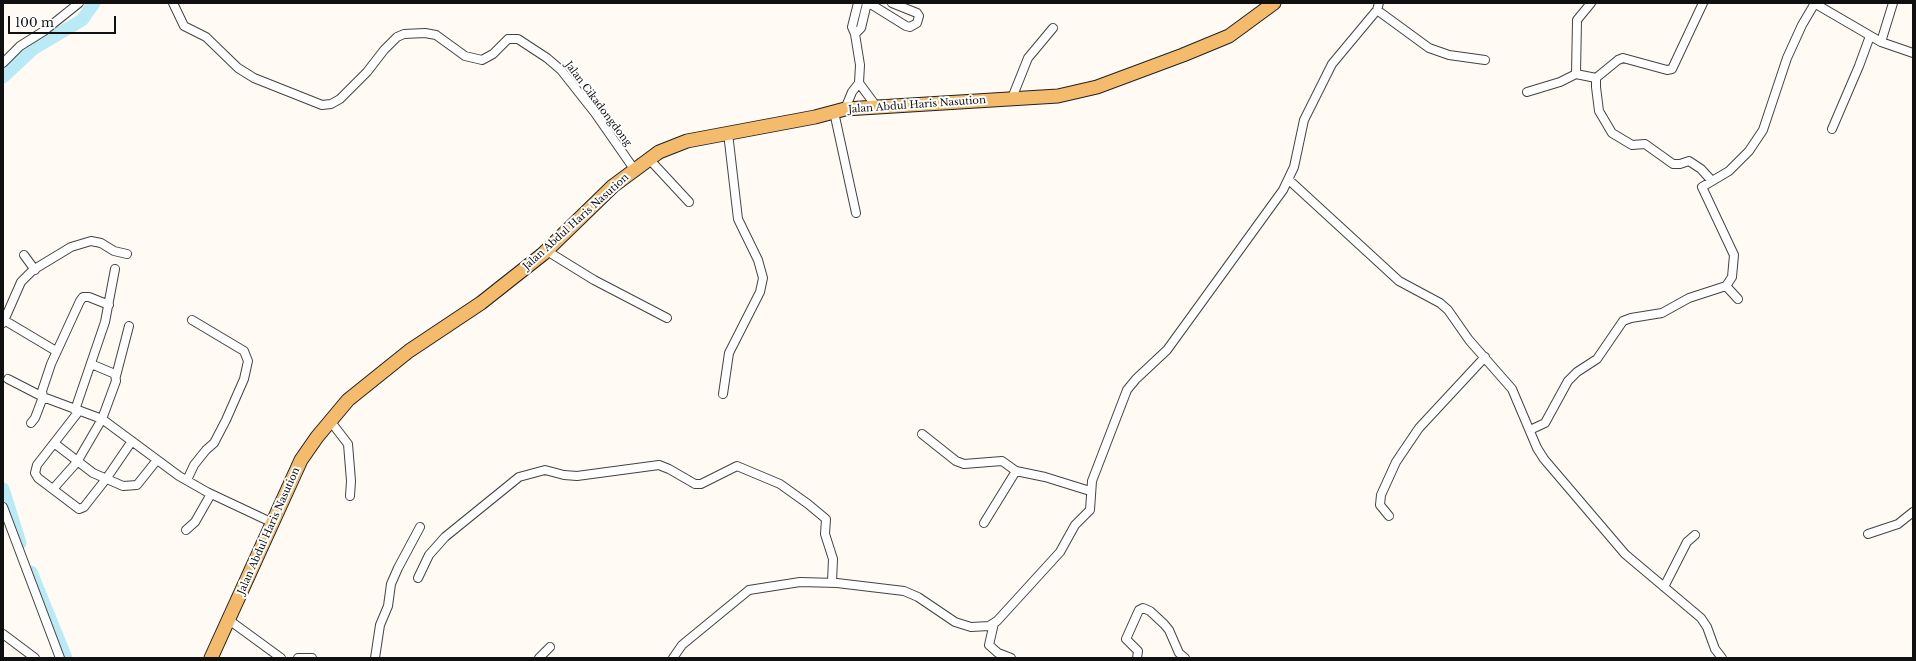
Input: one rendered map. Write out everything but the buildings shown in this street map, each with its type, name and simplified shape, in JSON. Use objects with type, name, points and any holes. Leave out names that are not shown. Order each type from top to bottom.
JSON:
[{"type":"main road","name":"Jalan Abdul Haris Nasution","points":[[211,658],[301,460],[317,437],[348,400],[409,351],[481,303],[547,251],[613,186],[659,152],[687,141],[840,110],[876,106],[1058,96],[1112,81],[1183,55],[1229,36],[1274,3]]},
{"type":"street","points":[[3,63],[20,46],[44,31],[79,3]]},
{"type":"street","name":"Jalan Cikadongdong","points":[[173,3],[184,26],[206,36],[238,68],[254,78],[322,105],[331,104],[340,99],[367,72],[384,50],[397,37],[404,34],[424,33],[436,35],[465,56],[478,60],[489,57],[508,39],[518,39],[547,58],[560,70],[594,113],[634,169]]},
{"type":"street","points":[[856,213],[840,110],[859,83],[860,65],[855,34],[852,27],[858,3]]},
{"type":"street","points":[[863,3],[868,3],[906,26],[910,27],[917,23],[919,18],[917,13],[892,3]]},
{"type":"street","points":[[855,34],[861,28],[868,3]]},
{"type":"street","points":[[1576,74],[1577,20],[1591,3]]},
{"type":"street","points":[[1596,78],[1611,63],[1623,58],[1667,70],[1672,69],[1703,3]]},
{"type":"street","points":[[1530,430],[1545,424],[1568,381],[1581,369],[1597,359],[1623,321],[1631,318],[1662,313],[1689,298],[1726,286],[1732,277],[1735,258],[1702,190],[1703,186],[1729,171],[1749,151],[1763,130],[1787,58],[1802,25],[1815,3],[1881,42],[1913,53]]},
{"type":"street","points":[[1881,42],[1893,3]]},
{"type":"street","points":[[673,658],[682,646],[749,590],[806,581],[832,582],[909,592],[955,622],[980,628],[994,623],[1060,552],[1075,525],[1090,510],[1090,491],[1092,481],[1130,386],[1167,350],[1289,180],[1298,155],[1304,120],[1332,64],[1378,6],[1429,48],[1449,56],[1485,60]]},
{"type":"street","points":[[1012,98],[1028,58],[1053,28]]},
{"type":"street","points":[[1832,129],[1870,36]]},
{"type":"street","points":[[1527,92],[1560,82],[1576,74],[1596,78]]},
{"type":"street","points":[[1596,78],[1599,111],[1612,133],[1632,145],[1645,144],[1673,164],[1680,164],[1689,161],[1701,169],[1712,181]]},
{"type":"street","points":[[859,83],[876,106]]},
{"type":"street","points":[[723,394],[729,353],[760,292],[763,278],[758,260],[740,223],[728,133]]},
{"type":"street","points":[[650,160],[689,202]]},
{"type":"street","points":[[1289,180],[1399,281],[1445,307],[1469,340],[1512,389],[1537,448],[1544,459],[1625,554],[1705,622],[1715,649],[1722,658]]},
{"type":"street","points":[[56,351],[6,323],[19,285],[34,270],[71,246],[86,241],[96,242],[110,249],[127,254]]},
{"type":"street","points":[[547,251],[607,287],[667,318]]},
{"type":"street","points":[[24,255],[34,270]]},
{"type":"street","points":[[115,269],[109,305],[77,410],[37,465],[35,473],[38,478],[81,509],[106,479],[132,441]]},
{"type":"street","points":[[1726,286],[1738,299]]},
{"type":"street","points":[[30,423],[35,418],[43,397],[42,391],[56,351],[83,297],[89,297],[109,305]]},
{"type":"street","points":[[187,480],[194,465],[206,450],[214,443],[226,420],[242,383],[248,361],[244,351],[192,320]]},
{"type":"street","points":[[53,489],[77,462],[102,419],[116,376],[129,326]]},
{"type":"street","points":[[1389,516],[1380,505],[1381,496],[1396,462],[1419,428],[1485,357]]},
{"type":"street","points":[[91,364],[116,376]]},
{"type":"street","points":[[8,379],[43,397],[102,419],[157,460],[187,480],[211,494],[272,523]]},
{"type":"street","points":[[331,422],[348,444],[352,481],[350,496]]},
{"type":"street","points":[[922,434],[956,461],[969,464],[1002,461],[1016,471],[1045,477],[1090,491]]},
{"type":"street","points":[[54,443],[77,462],[106,479],[123,486],[133,486],[137,484],[157,460]]},
{"type":"street","points":[[418,578],[429,555],[445,537],[519,477],[545,470],[564,475],[577,476],[652,465],[669,469],[695,484],[701,484],[737,466],[780,484],[826,519],[825,534],[833,559],[832,582]]},
{"type":"street","points":[[984,523],[1016,471]]},
{"type":"street","points":[[186,530],[195,522],[211,494]]},
{"type":"street","points":[[3,507],[60,658]]},
{"type":"street","points":[[1868,534],[1898,524],[1913,512]]},
{"type":"street","points":[[375,658],[380,625],[388,606],[391,584],[420,527]]},
{"type":"street","points":[[1664,587],[1687,542],[1694,535]]},
{"type":"street","points":[[1137,658],[1138,651],[1126,639],[1139,610],[1143,608],[1150,611],[1164,624],[1169,630],[1179,653],[1185,658]]},
{"type":"street","points":[[229,620],[257,639],[280,658]]},
{"type":"street","points":[[994,623],[989,645],[998,653],[1011,658]]},
{"type":"street","points":[[3,634],[35,658]]},
{"type":"street","points":[[539,658],[550,647]]},
{"type":"street","points":[[298,658],[312,658]]},
{"type":"waterway","points":[[3,77],[33,49],[82,20],[94,3]]},
{"type":"waterway","points":[[3,489],[20,543]]},
{"type":"waterway","points":[[31,572],[66,658]]}]
